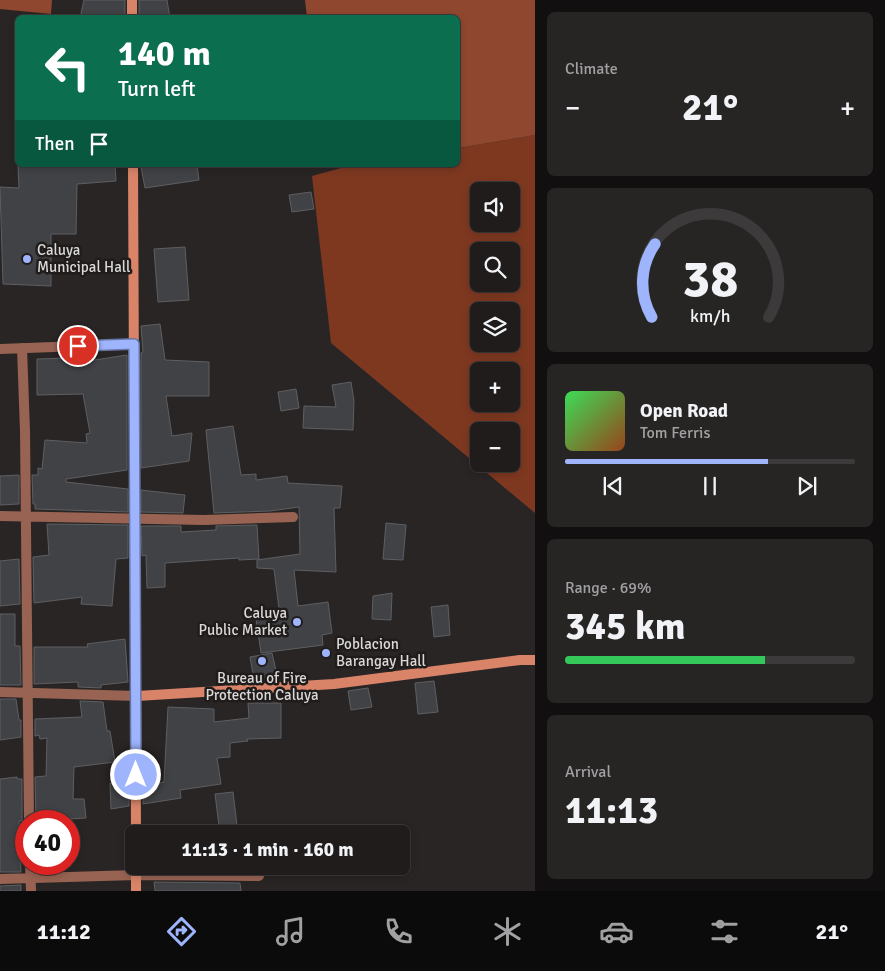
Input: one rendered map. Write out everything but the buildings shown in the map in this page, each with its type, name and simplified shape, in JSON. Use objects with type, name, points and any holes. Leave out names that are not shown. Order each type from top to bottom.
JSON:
[{"type":"street","points":[[132,0],[132,15]]},
{"type":"street","points":[[133,167],[137,696],[136,825]]},
{"type":"street","points":[[0,349],[134,344]]},
{"type":"street","points":[[22,348],[26,518],[26,692],[29,810]]},
{"type":"street","points":[[0,516],[204,520],[293,517]]},
{"type":"street","points":[[0,692],[137,696],[334,684],[520,660],[535,660]]},
{"type":"street","points":[[0,879],[31,879],[125,872]]},
{"type":"street","points":[[31,875],[31,891]]},
{"type":"street","points":[[136,875],[136,891]]},
{"type":"street","points":[[234,875],[259,876]]},
{"type":"shaded area","points":[[0,0],[52,0],[51,14],[0,9]]},
{"type":"shaded area","points":[[305,0],[535,0],[535,135],[460,148],[460,15],[307,15]]},
{"type":"shaded area","points":[[535,135],[535,513],[486,472],[520,472],[520,422],[470,422],[470,459],[331,343],[312,176],[345,167],[460,167],[460,148]]},
{"type":"place","name":"Caluya Municipal Hall","points":[[27,259]]},
{"type":"place","name":"Caluya Public Market","points":[[297,622]]},
{"type":"place","name":"Poblacion Barangay Hall","points":[[326,653]]},
{"type":"place","name":"Bureau of Fire Protection Caluya","points":[[262,661]]},
{"type":"route","points":[[78,346],[134,344],[136,775]]}]
